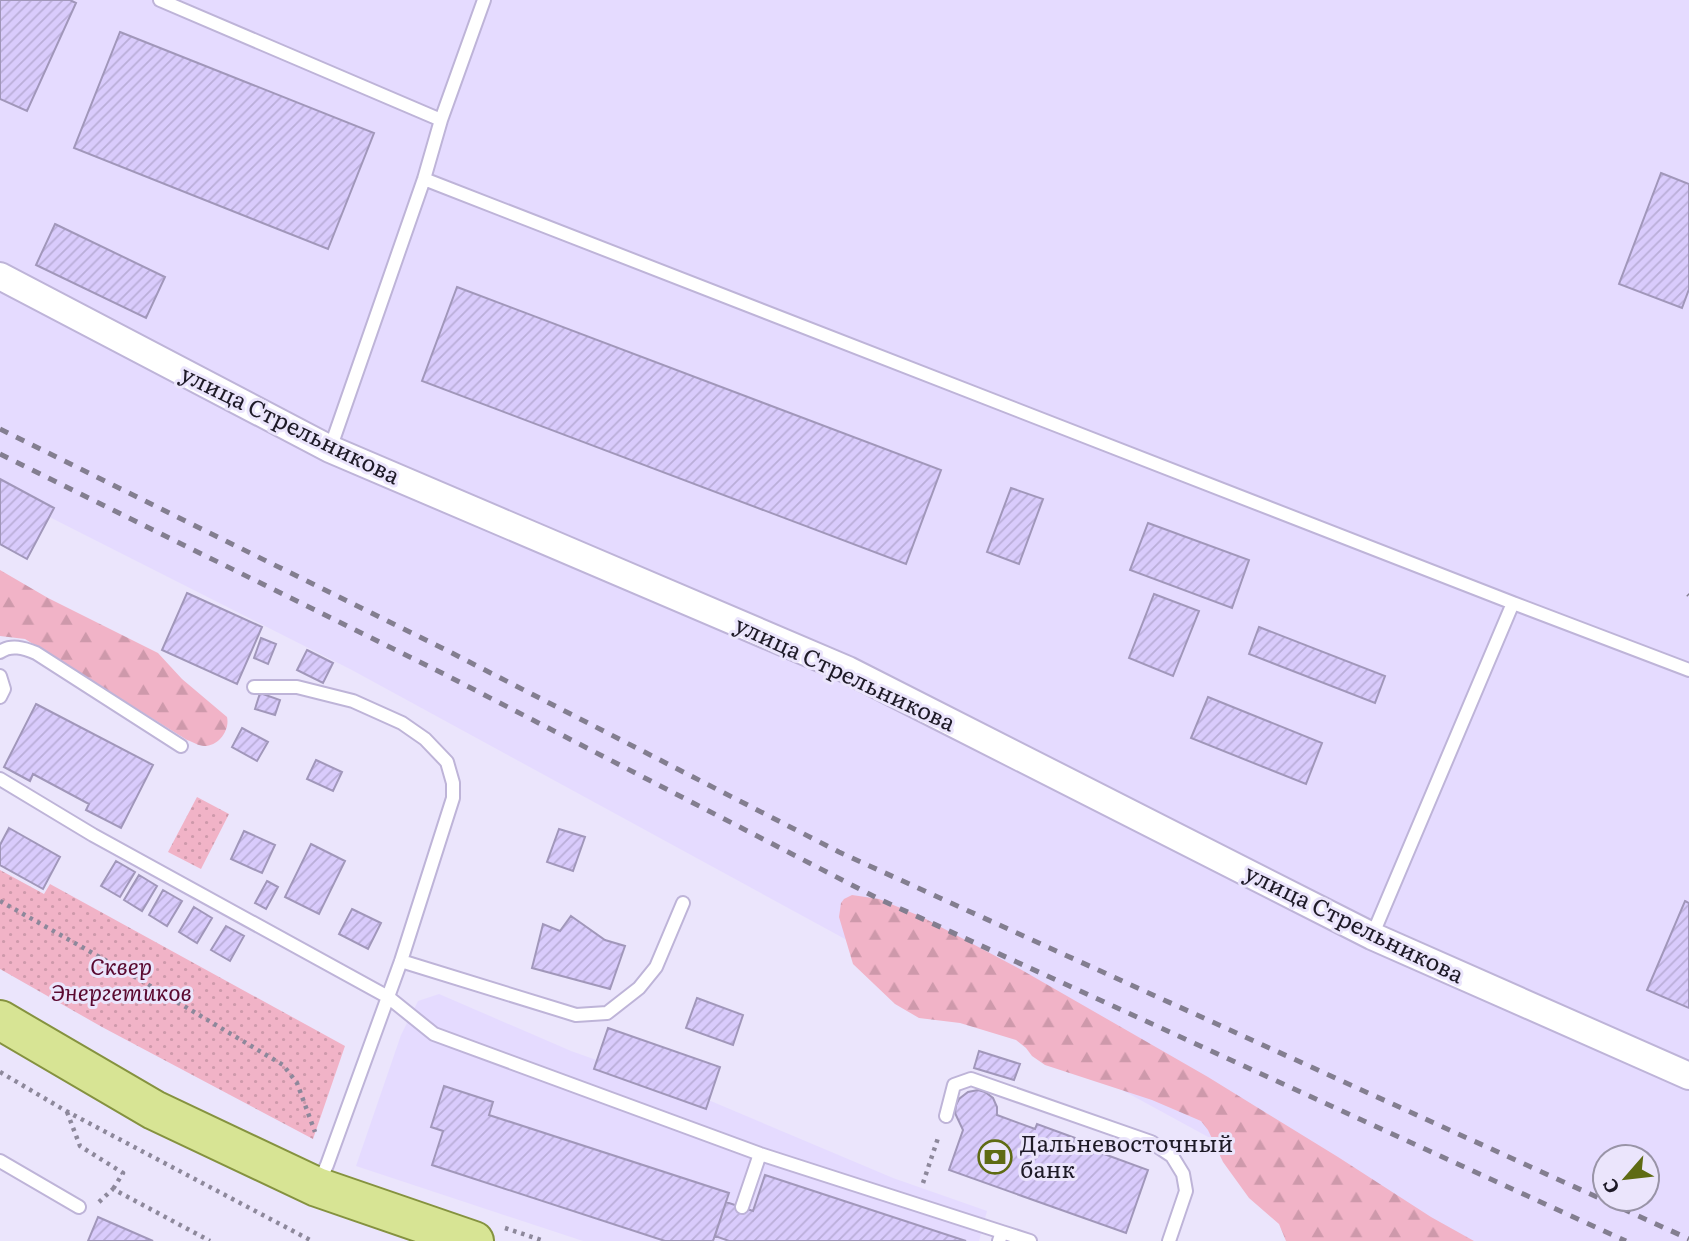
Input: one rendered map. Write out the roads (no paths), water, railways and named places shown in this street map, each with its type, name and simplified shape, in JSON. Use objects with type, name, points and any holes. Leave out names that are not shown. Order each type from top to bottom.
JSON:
[{"type":"main road","points":[[0,1020],[155,1110],[322,1176],[474,1241]]},
{"type":"street","name":"улица Стрельникова","points":[[0,276],[330,449],[848,670],[1372,936],[1689,1076]]},
{"type":"lane","points":[[160,0],[441,120]]},
{"type":"lane","points":[[330,449],[484,0]]},
{"type":"lane","points":[[424,179],[1689,670]]},
{"type":"lane","points":[[1372,936],[1513,603]]},
{"type":"lane","points":[[0,652],[12,647],[36,653],[181,746]]},
{"type":"lane","points":[[0,676],[4,689],[0,697]]},
{"type":"lane","points":[[254,687],[297,687],[353,701],[402,723],[425,739],[447,762],[453,783],[453,798],[401,961],[322,1176]]},
{"type":"lane","points":[[0,779],[93,835],[387,997],[434,1034],[760,1154],[917,1204],[1001,1236],[1030,1241]]},
{"type":"lane","points":[[401,961],[576,1016],[607,1013],[639,988],[656,967],[683,903]]},
{"type":"lane","points":[[946,1116],[954,1085],[971,1079],[1151,1143],[1172,1156],[1183,1174],[1186,1191],[1169,1241]]},
{"type":"lane","points":[[742,1207],[760,1154]]},
{"type":"lane","points":[[0,1161],[79,1207]]},
{"type":"railway","points":[[0,429],[448,651],[839,852],[1689,1239]]},
{"type":"railway","points":[[0,454],[442,673],[877,898],[1626,1241]]},
{"type":"place","name":"Дальневосточный банк","points":[[995,1157]]},
{"type":"park label","name":"Сквер Энергетиков","points":[[121,980]]}]
